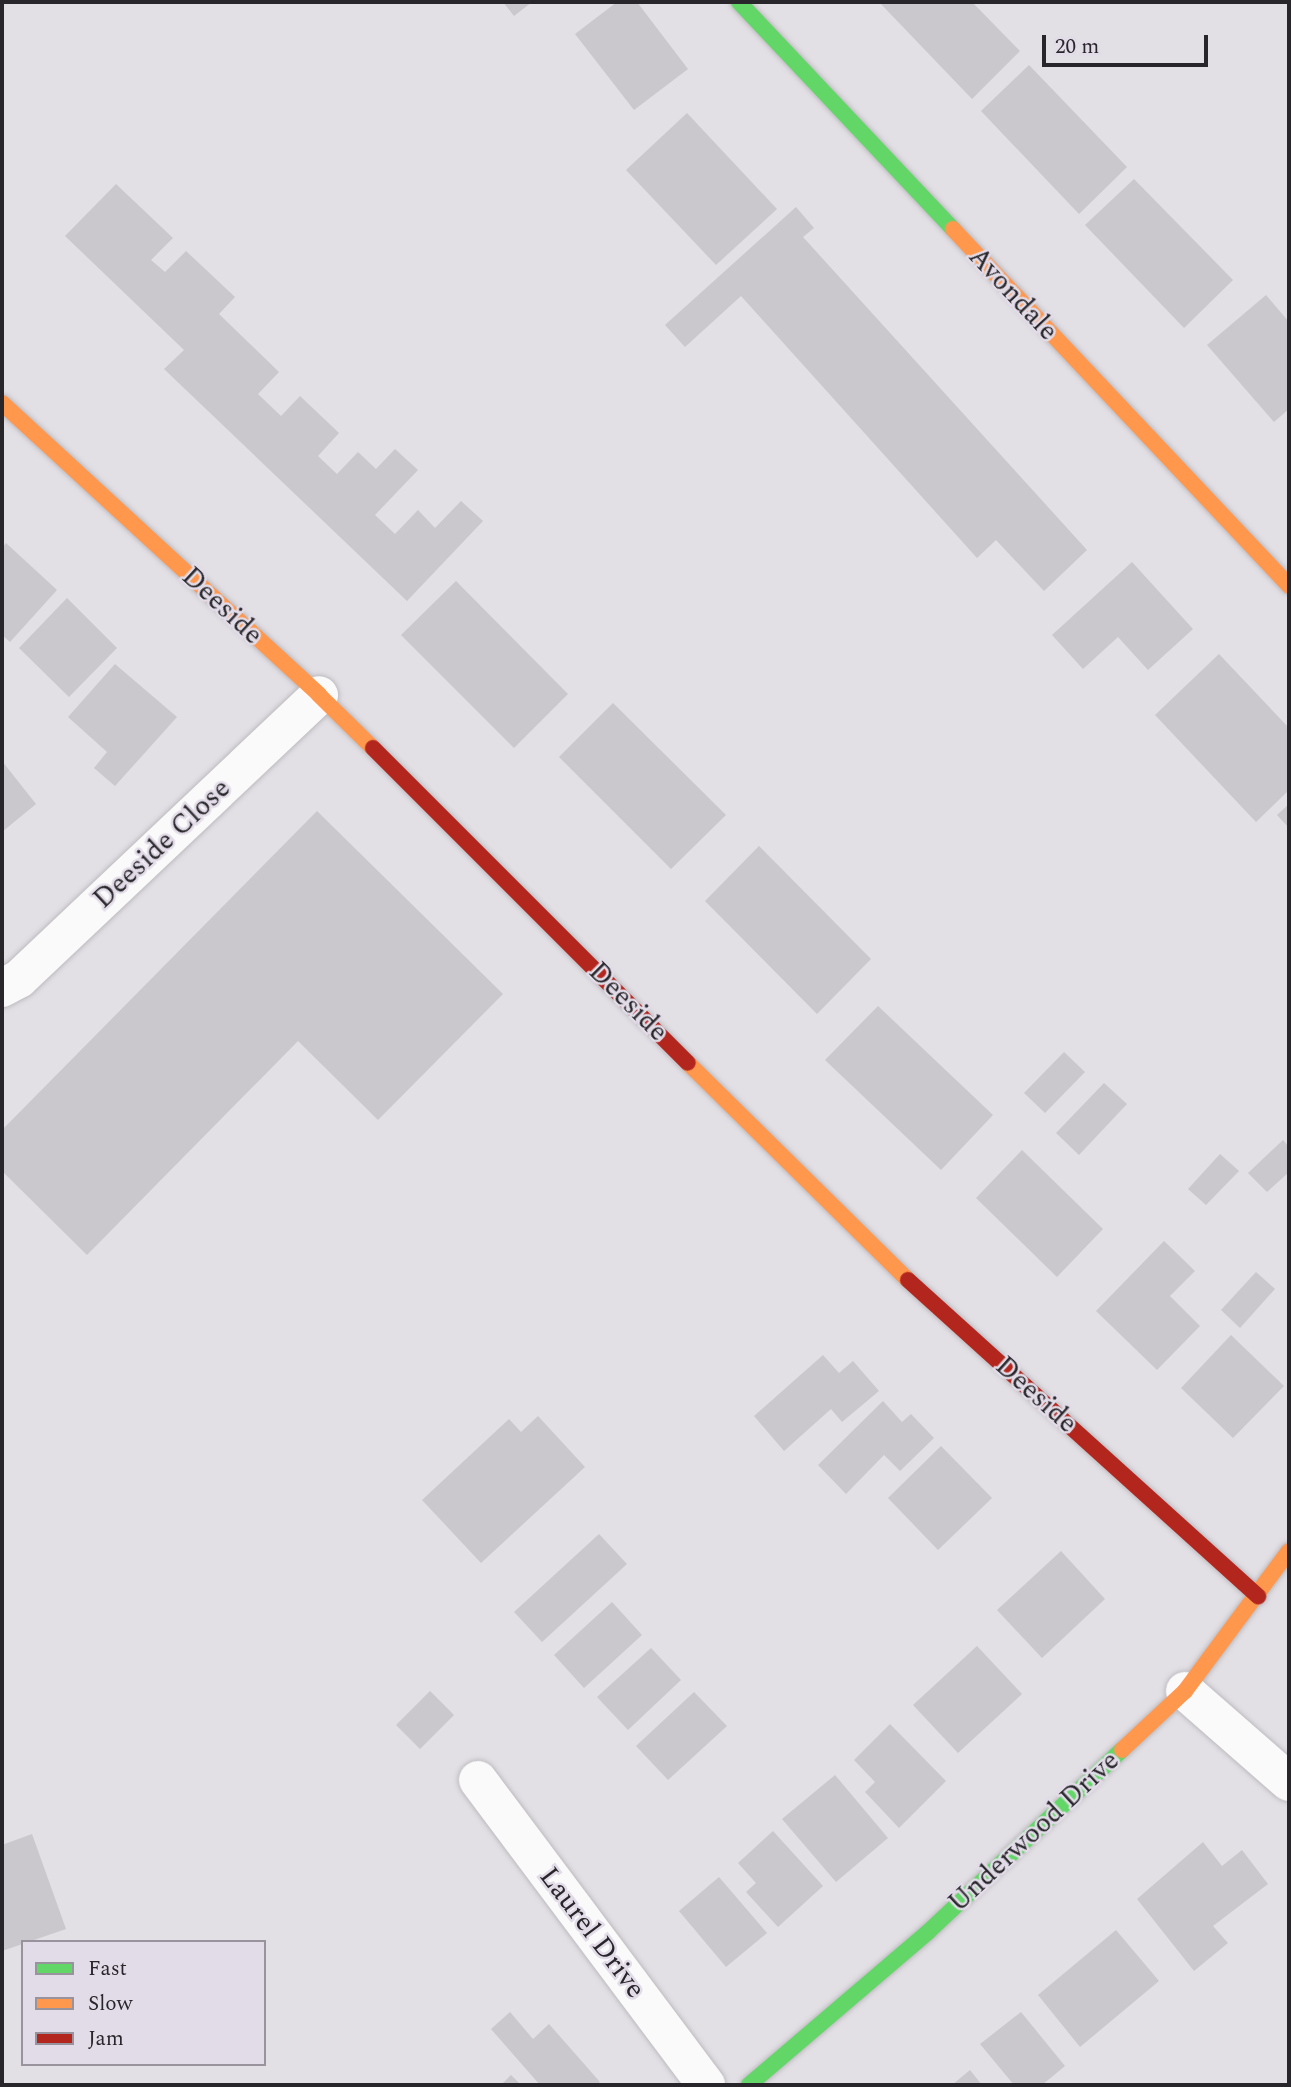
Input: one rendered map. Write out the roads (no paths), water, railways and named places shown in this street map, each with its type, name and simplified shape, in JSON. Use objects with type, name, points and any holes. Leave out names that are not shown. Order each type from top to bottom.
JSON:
[{"type":"street","name":"Avondale","points":[[738,2],[1289,586]]},
{"type":"street","name":"Deeside","points":[[2,404],[319,695],[890,1264],[1258,1596]]},
{"type":"street","name":"Deeside Close","points":[[2,989],[19,979],[319,695]]},
{"type":"street","name":"Underwood Drive","points":[[749,2085],[928,1932],[1185,1691],[1258,1596],[1289,1550]]},
{"type":"street","points":[[1185,1691],[1289,1782]]},
{"type":"street","name":"Laurel Drive","points":[[478,1780],[706,2085]]}]
